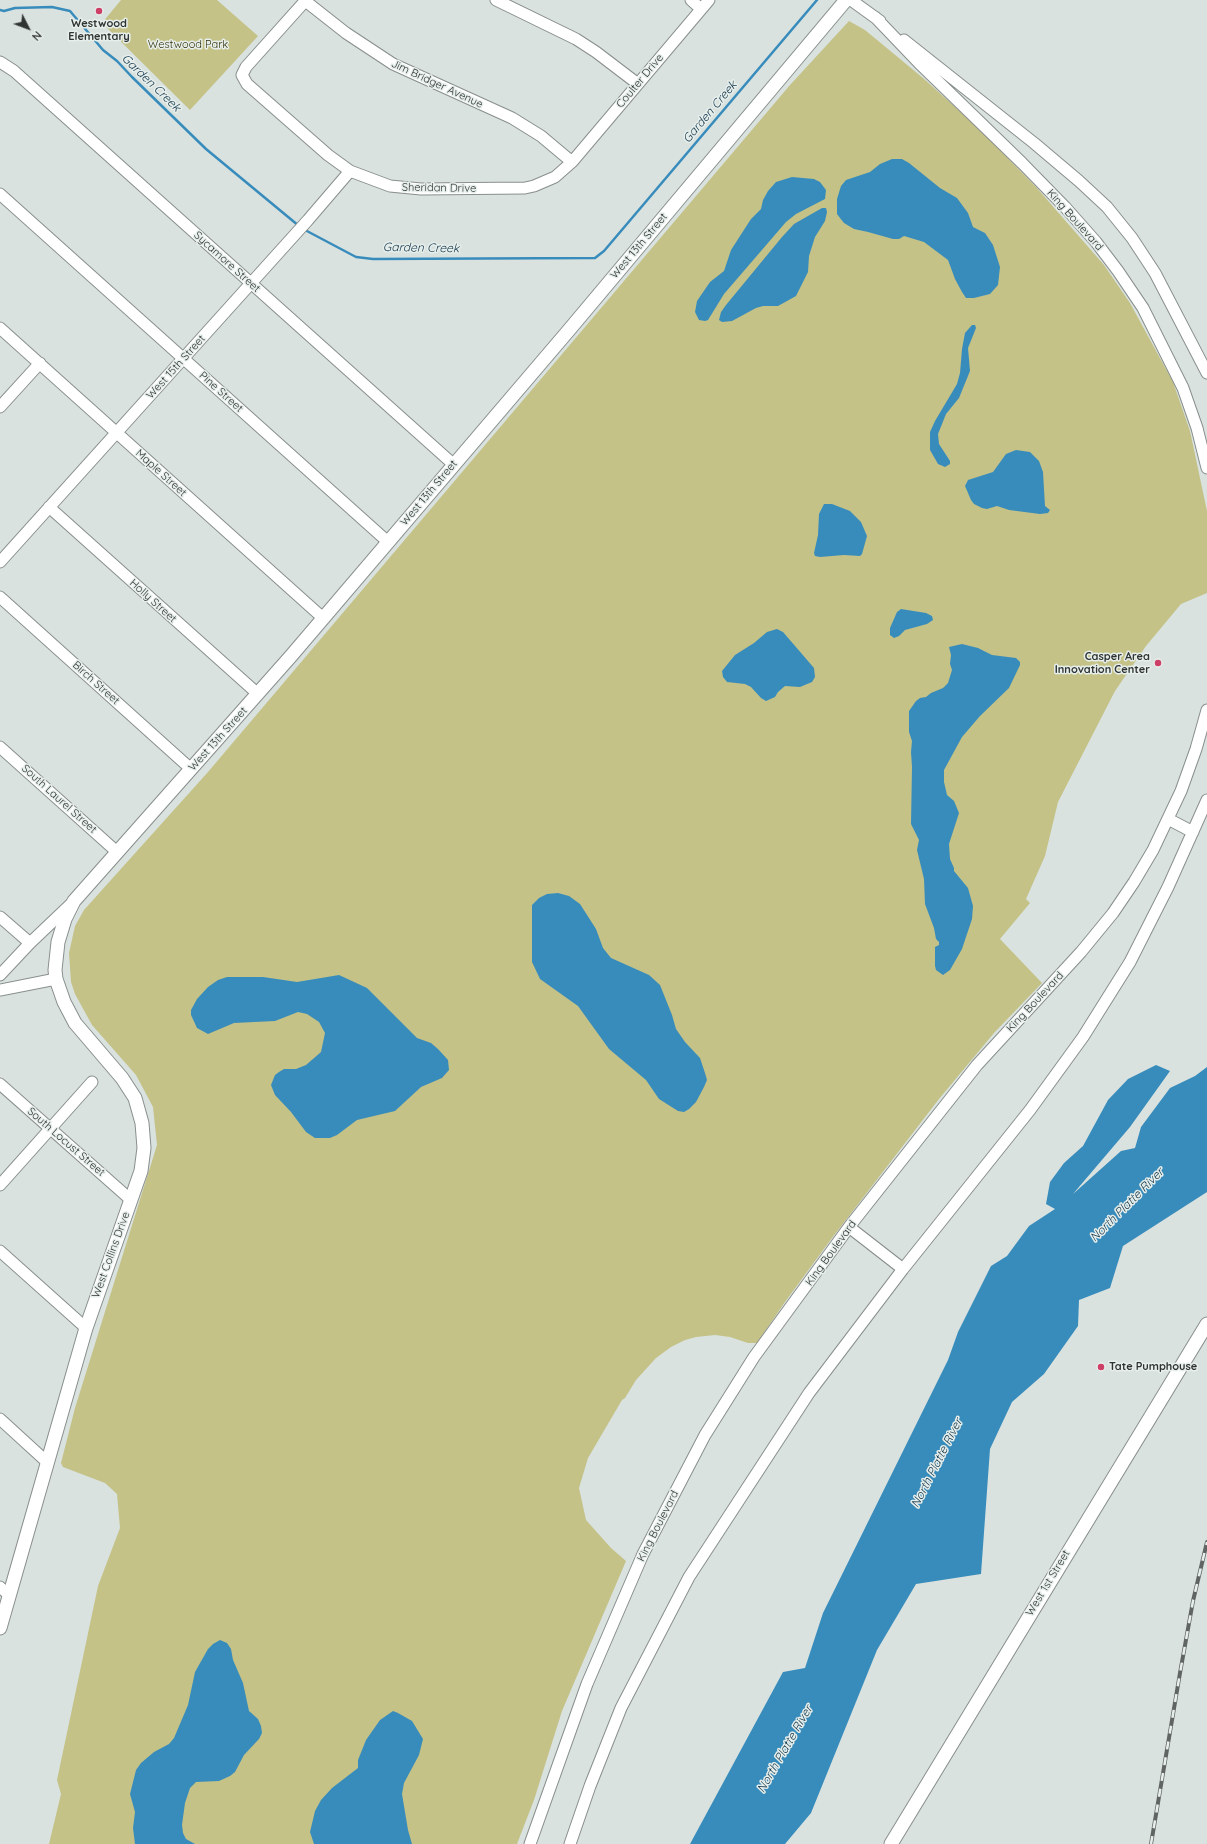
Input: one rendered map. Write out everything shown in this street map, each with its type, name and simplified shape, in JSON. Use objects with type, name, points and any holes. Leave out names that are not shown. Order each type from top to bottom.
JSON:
[{"type":"main road","name":"West 13th Street","points":[[74,901],[258,694],[569,330],[846,0]]},
{"type":"main road","name":"West Collins Drive","points":[[0,1628],[5,1591],[47,1462],[86,1328],[141,1171],[144,1148],[142,1123],[134,1098],[122,1078],[75,1023],[64,1002],[56,979],[55,970],[58,942],[65,918],[74,901]]},
{"type":"main road","name":"West 1st Street","points":[[891,1844],[1207,1324]]},
{"type":"street","name":"Sheridan Drive","points":[[305,0],[246,67],[242,75],[247,84],[316,145],[350,171],[369,179],[402,188],[525,188],[540,184],[555,177],[572,162]]},
{"type":"street","name":"Jim Bridger Avenue","points":[[305,0],[346,33],[393,64],[512,118],[541,136],[572,162]]},
{"type":"street","points":[[496,0],[576,39],[596,52],[638,84]]},
{"type":"street","points":[[691,0],[705,4]]},
{"type":"street","name":"King Boulevard","points":[[851,0],[875,17],[1034,143],[1080,181],[1107,207],[1132,238],[1156,273],[1207,373]]},
{"type":"street","name":"Coulter Drive","points":[[572,162],[705,4]]},
{"type":"street","name":"King Boulevard","points":[[875,17],[919,63],[1065,207],[1096,242],[1118,271],[1143,308],[1183,388],[1207,468]]},
{"type":"street","name":"Sycamore Street","points":[[0,62],[14,71],[454,464]]},
{"type":"street","name":"West 15th Street","points":[[0,562],[184,359],[350,171]]},
{"type":"street","name":"Pine Street","points":[[0,194],[388,542]]},
{"type":"street","name":"Maple Street","points":[[0,328],[323,618]]},
{"type":"street","points":[[0,407],[40,363]]},
{"type":"street","name":"Holly Street","points":[[49,507],[258,694]]},
{"type":"street","name":"Birch Street","points":[[0,597],[191,769]]},
{"type":"street","name":"King Boulevard","points":[[530,1844],[587,1684],[642,1554],[705,1435],[754,1357],[849,1227],[977,1065],[1081,952],[1113,913],[1153,850],[1168,819],[1184,784],[1207,710]]},
{"type":"street","name":"South Laurel Street","points":[[0,747],[117,852]]},
{"type":"street","points":[[570,1844],[590,1786],[621,1708],[689,1577],[808,1393],[903,1269],[1030,1110],[1083,1036],[1130,962],[1168,887],[1207,800]]},
{"type":"street","points":[[1168,819],[1193,832]]},
{"type":"street","name":"West 13th Street","points":[[0,975],[30,943],[74,901]]},
{"type":"street","points":[[0,917],[30,943]]},
{"type":"street","points":[[0,990],[56,979]]},
{"type":"street","points":[[0,1185],[92,1082]]},
{"type":"street","name":"South Locust Street","points":[[0,1084],[131,1200]]},
{"type":"street","points":[[849,1227],[903,1269]]},
{"type":"street","points":[[0,1251],[86,1328]]},
{"type":"street","points":[[1,1422],[47,1462]]},
{"type":"green space","name":"Westwood Park","points":[[121,0],[217,0],[258,36],[190,110],[102,23]]},
{"type":"green space","points":[[849,21],[865,30],[923,78],[975,125],[1036,187],[1104,265],[1130,303],[1173,382],[1190,431],[1207,511],[1207,593],[1181,604],[1146,646],[1115,691],[1058,802],[1045,856],[1026,899],[1030,903],[1000,939],[1042,983],[994,1033],[939,1099],[832,1238],[757,1343],[748,1343],[730,1337],[715,1335],[685,1340],[671,1347],[656,1358],[636,1380],[625,1398],[622,1400],[588,1458],[579,1488],[586,1520],[611,1548],[626,1561],[562,1711],[534,1800],[517,1844],[49,1844],[61,1794],[57,1780],[98,1586],[120,1528],[117,1494],[105,1483],[63,1467],[61,1463],[75,1408],[157,1145],[153,1107],[136,1075],[92,1025],[75,994],[71,982],[69,953],[75,926],[84,910],[208,772],[790,85]]},
{"type":"water","points":[[892,159],[902,159],[909,163],[940,188],[957,198],[968,213],[973,227],[985,233],[993,245],[1000,267],[998,285],[990,294],[974,298],[966,298],[955,279],[948,260],[924,242],[904,236],[899,239],[893,239],[854,229],[844,223],[837,214],[837,199],[841,186],[846,180],[870,172],[880,164]]},
{"type":"water","points":[[792,177],[814,179],[820,182],[826,190],[825,199],[796,214],[786,222],[724,294],[708,320],[699,320],[695,312],[697,301],[710,282],[724,271],[731,250],[751,219],[761,209],[763,200],[768,191],[776,182]]},
{"type":"water","points":[[822,208],[826,208],[827,212],[825,221],[815,237],[809,256],[808,272],[796,296],[778,306],[763,306],[756,308],[732,321],[722,322],[719,320],[721,312],[726,305],[782,237],[794,224]]},
{"type":"water","points":[[972,325],[975,325],[976,328],[968,348],[970,371],[959,398],[946,414],[938,434],[939,444],[950,461],[950,464],[945,467],[938,464],[930,450],[930,432],[957,384],[960,373],[965,333]]},
{"type":"water","points":[[1016,450],[1030,452],[1039,461],[1043,472],[1045,506],[1050,510],[1048,513],[1040,514],[1009,510],[997,506],[987,509],[974,504],[971,500],[965,486],[968,480],[993,472],[1006,454]]},
{"type":"water","points":[[824,504],[832,504],[850,511],[861,522],[867,536],[862,554],[860,556],[815,556],[814,553],[818,535],[819,514]]},
{"type":"water","points":[[901,609],[926,613],[932,616],[933,620],[927,624],[905,630],[899,636],[894,638],[890,635],[890,628],[897,612]]},
{"type":"water","points":[[777,629],[783,632],[814,668],[815,677],[812,682],[800,687],[785,686],[775,697],[766,701],[761,698],[751,687],[745,684],[727,682],[723,677],[722,671],[735,655],[754,643],[767,632]]},
{"type":"water","points":[[962,644],[978,648],[992,655],[1016,658],[1020,662],[1020,665],[1009,688],[980,716],[962,737],[944,770],[944,782],[947,795],[954,801],[959,813],[949,844],[950,859],[954,871],[968,888],[973,906],[972,919],[962,949],[950,970],[943,975],[936,970],[935,966],[935,947],[939,945],[939,942],[936,939],[934,928],[925,904],[924,879],[917,850],[919,840],[911,824],[912,741],[909,732],[909,711],[920,698],[926,697],[943,688],[948,683],[952,670],[950,664],[951,655],[949,647]]},
{"type":"water","points":[[558,893],[569,896],[580,904],[596,929],[603,948],[611,958],[649,975],[660,985],[676,1029],[685,1042],[700,1058],[707,1080],[696,1102],[684,1112],[678,1111],[659,1099],[646,1080],[609,1049],[578,1006],[540,979],[532,962],[532,905],[539,898],[547,894]]},
{"type":"water","points":[[339,975],[367,988],[417,1038],[431,1043],[438,1049],[448,1060],[449,1070],[442,1078],[421,1087],[395,1111],[357,1120],[337,1135],[330,1138],[315,1138],[306,1132],[291,1112],[275,1095],[271,1085],[275,1075],[279,1072],[284,1069],[296,1069],[306,1065],[321,1052],[325,1033],[319,1022],[307,1014],[298,1012],[275,1021],[234,1023],[208,1034],[197,1028],[191,1015],[191,1010],[197,999],[208,987],[218,980],[227,977],[263,977],[297,982]]},
{"type":"water","name":"North Platte River","points":[[1156,1065],[1170,1071],[1130,1127],[1073,1194],[1121,1151],[1135,1148],[1141,1127],[1170,1088],[1195,1076],[1207,1067],[1207,1192],[1123,1246],[1110,1288],[1079,1300],[1078,1326],[1044,1374],[1012,1402],[990,1449],[981,1574],[916,1584],[877,1650],[811,1813],[785,1844],[690,1844],[783,1672],[805,1668],[823,1613],[948,1360],[958,1332],[991,1266],[1007,1256],[1029,1226],[1055,1209],[1046,1204],[1050,1182],[1064,1163],[1083,1146],[1108,1100],[1128,1079]]},
{"type":"water","points":[[220,1640],[227,1643],[231,1649],[233,1660],[243,1683],[249,1711],[258,1719],[262,1733],[259,1739],[244,1755],[235,1772],[230,1776],[219,1781],[196,1782],[190,1788],[185,1803],[182,1825],[183,1833],[186,1839],[195,1844],[135,1844],[133,1828],[135,1812],[130,1794],[136,1770],[141,1763],[154,1752],[169,1744],[174,1738],[188,1705],[195,1672],[208,1649]]},
{"type":"water","points":[[393,1711],[412,1721],[423,1739],[419,1755],[404,1783],[402,1794],[412,1844],[314,1844],[310,1832],[315,1811],[321,1800],[332,1788],[358,1768],[358,1760],[366,1740],[380,1720]]},
{"type":"waterway","name":"Garden Creek","points":[[305,230],[356,257],[373,259],[595,258],[604,251],[817,0]]},
{"type":"waterway","name":"Garden Creek","points":[[0,10],[4,11],[15,8],[52,7],[70,11],[103,50],[117,61],[206,149],[299,226]]},
{"type":"railway","points":[[1151,1844],[1193,1601],[1207,1542]]},
{"type":"place","name":"Westwood Elementary","points":[[99,11]]},
{"type":"place","name":"Casper Area Innovation Center","points":[[1158,663]]},
{"type":"place","name":"Tate Pumphouse","points":[[1101,1367]]}]
